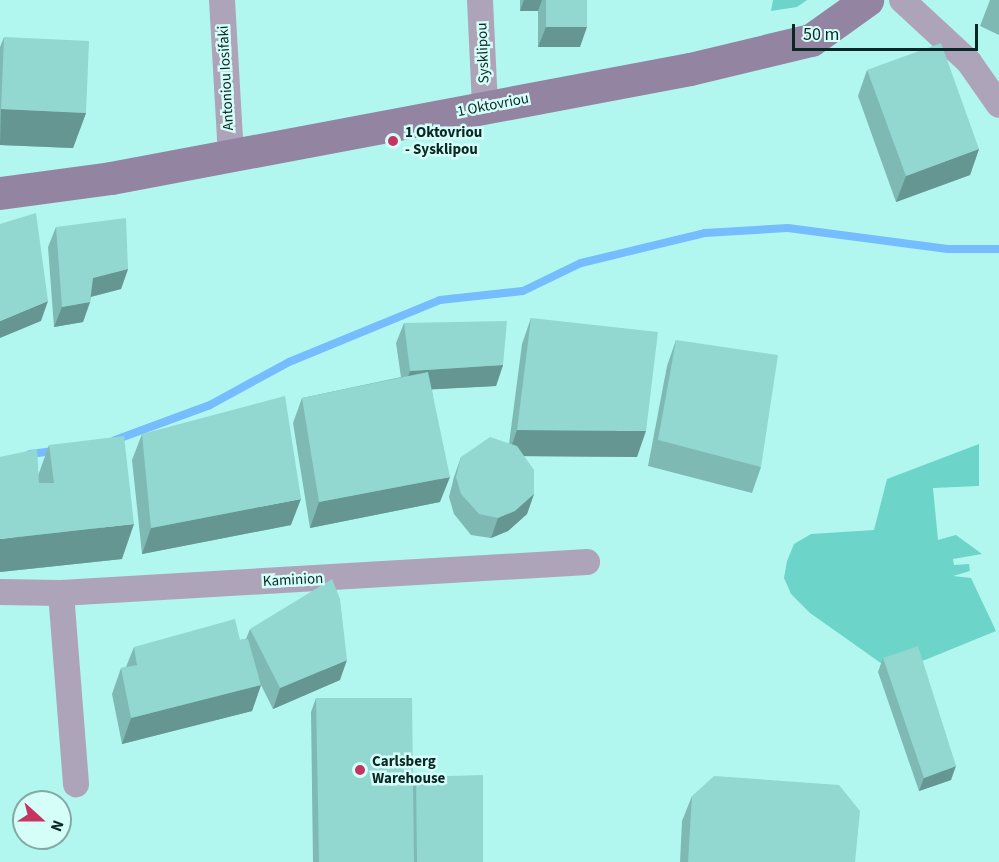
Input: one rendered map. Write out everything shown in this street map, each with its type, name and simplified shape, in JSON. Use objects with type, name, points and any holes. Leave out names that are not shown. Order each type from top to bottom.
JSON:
[{"type":"street","name":"Antoniou Iosifaki","points":[[222,0],[231,155]]},
{"type":"street","name":"Sysklipou","points":[[480,0],[485,106]]},
{"type":"street","name":"1 Oktovriou","points":[[0,193],[111,178],[690,69],[811,40],[867,0]]},
{"type":"street","points":[[902,0],[969,62],[999,105]]},
{"type":"street","name":"Kaminion","points":[[0,592],[61,593],[587,562]]},
{"type":"street","points":[[61,593],[76,784]]},
{"type":"shaded area","points":[[773,0],[807,0],[797,7],[771,11]]},
{"type":"shaded area","points":[[979,444],[979,486],[933,488],[938,540],[956,535],[982,554],[953,559],[954,565],[969,564],[970,571],[953,576],[971,578],[996,631],[920,662],[885,666],[810,613],[791,594],[784,578],[787,561],[794,544],[811,534],[874,530],[887,479]]},
{"type":"building","points":[[546,0],[587,0],[587,27],[546,27]]},
{"type":"building","points":[[4,37],[89,41],[86,113],[1,109]]},
{"type":"building","points":[[941,43],[979,149],[906,176],[867,70]]},
{"type":"building","points":[[36,213],[48,301],[0,321],[0,224]]},
{"type":"building","points":[[126,218],[128,269],[93,278],[90,302],[62,307],[56,227]]},
{"type":"building","points":[[531,318],[658,332],[646,431],[517,430]]},
{"type":"building","points":[[507,321],[503,365],[410,371],[404,323]]},
{"type":"building","points":[[676,340],[778,355],[761,467],[658,440]]},
{"type":"building","points":[[428,372],[450,477],[319,502],[302,398]]},
{"type":"building","points":[[285,396],[301,499],[151,528],[142,434]]},
{"type":"building","points":[[124,436],[134,524],[0,539],[0,457],[37,449],[39,483],[54,483],[49,445]]},
{"type":"building","points":[[490,437],[517,446],[534,470],[534,494],[515,511],[498,518],[479,514],[461,494],[456,477],[461,457]]},
{"type":"building","points":[[332,579],[340,599],[347,660],[280,688],[250,629]]},
{"type":"building","points":[[235,619],[240,640],[248,639],[261,685],[131,718],[121,668],[137,665],[134,647]]},
{"type":"building","points":[[918,646],[956,766],[924,778],[883,658]]},
{"type":"building","name":"Carlsberg Warehouse","points":[[316,698],[412,698],[414,862],[319,862]]},
{"type":"building","points":[[483,775],[483,862],[417,862],[416,777]]},
{"type":"building","points":[[714,776],[839,785],[860,811],[855,862],[688,862],[692,796]]},
{"type":"waterway","points":[[115,440],[210,405],[289,362],[440,300],[523,291],[581,263],[705,233],[788,228],[948,249],[999,249]]},
{"type":"waterway","points":[[30,454],[56,451]]},
{"type":"place","name":"1 Oktovriou - Sysklipou","points":[[393,141]]},
{"type":"place","name":"Carlsberg Warehouse","points":[[360,770]]}]
